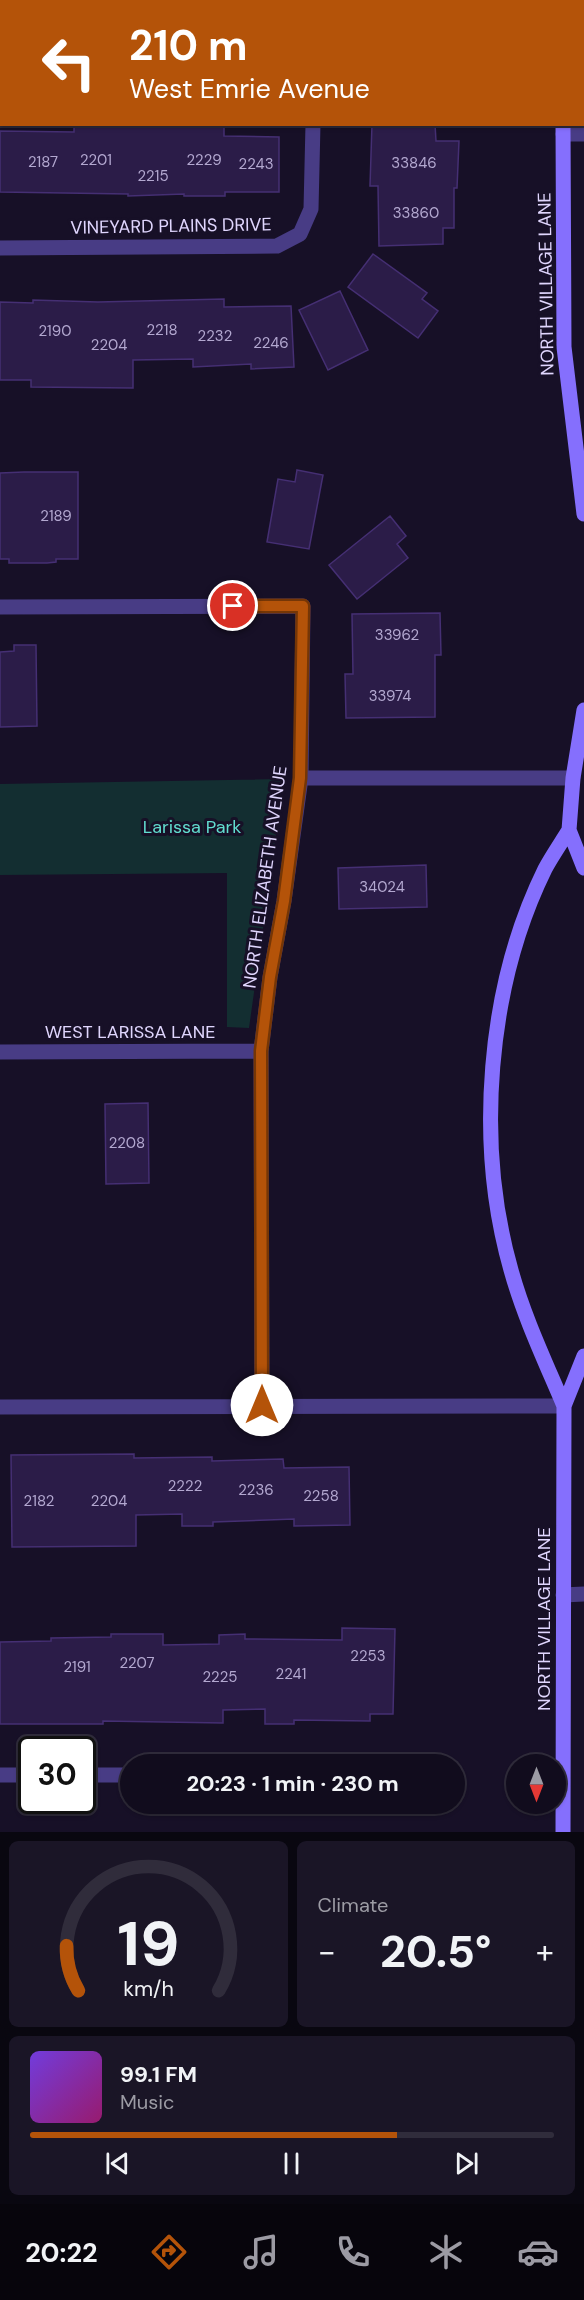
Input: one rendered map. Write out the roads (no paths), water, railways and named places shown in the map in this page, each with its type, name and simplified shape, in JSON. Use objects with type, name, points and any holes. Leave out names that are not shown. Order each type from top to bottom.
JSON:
[{"type":"street","name":"VINEYARD PLAINS DRIVE","points":[[0,248],[276,246],[300,234],[311,209],[313,126]]},
{"type":"street","points":[[563,129],[584,134]]},
{"type":"street","name":"NORTH VILLAGE LANE","points":[[563,129],[564,347],[584,514]]},
{"type":"street","name":"NORTH ELIZABETH AVENUE","points":[[0,607],[303,606],[300,778],[261,1051],[262,1405]]},
{"type":"street","name":"NORTH VILLAGE LANE","points":[[584,710],[573,778],[569,830],[584,868]]},
{"type":"street","points":[[300,778],[573,778]]},
{"type":"street","name":"NORTH VILLAGE LANE","points":[[564,1406],[534,1336],[511,1271],[498,1206],[491,1121],[493,1068],[498,1026],[514,951],[546,868],[569,830]]},
{"type":"street","name":"WEST LARISSA LANE","points":[[0,1052],[261,1051]]},
{"type":"street","name":"NORTH VILLAGE LANE","points":[[563,1832],[564,1406],[584,1356]]},
{"type":"street","points":[[0,1407],[564,1406]]},
{"type":"street","points":[[563,1595],[584,1594]]},
{"type":"street","points":[[0,1775],[18,1775]]},
{"type":"street","points":[[96,1775],[120,1775]]},
{"type":"park label","name":"Larissa Park","points":[[192,827]]}]
